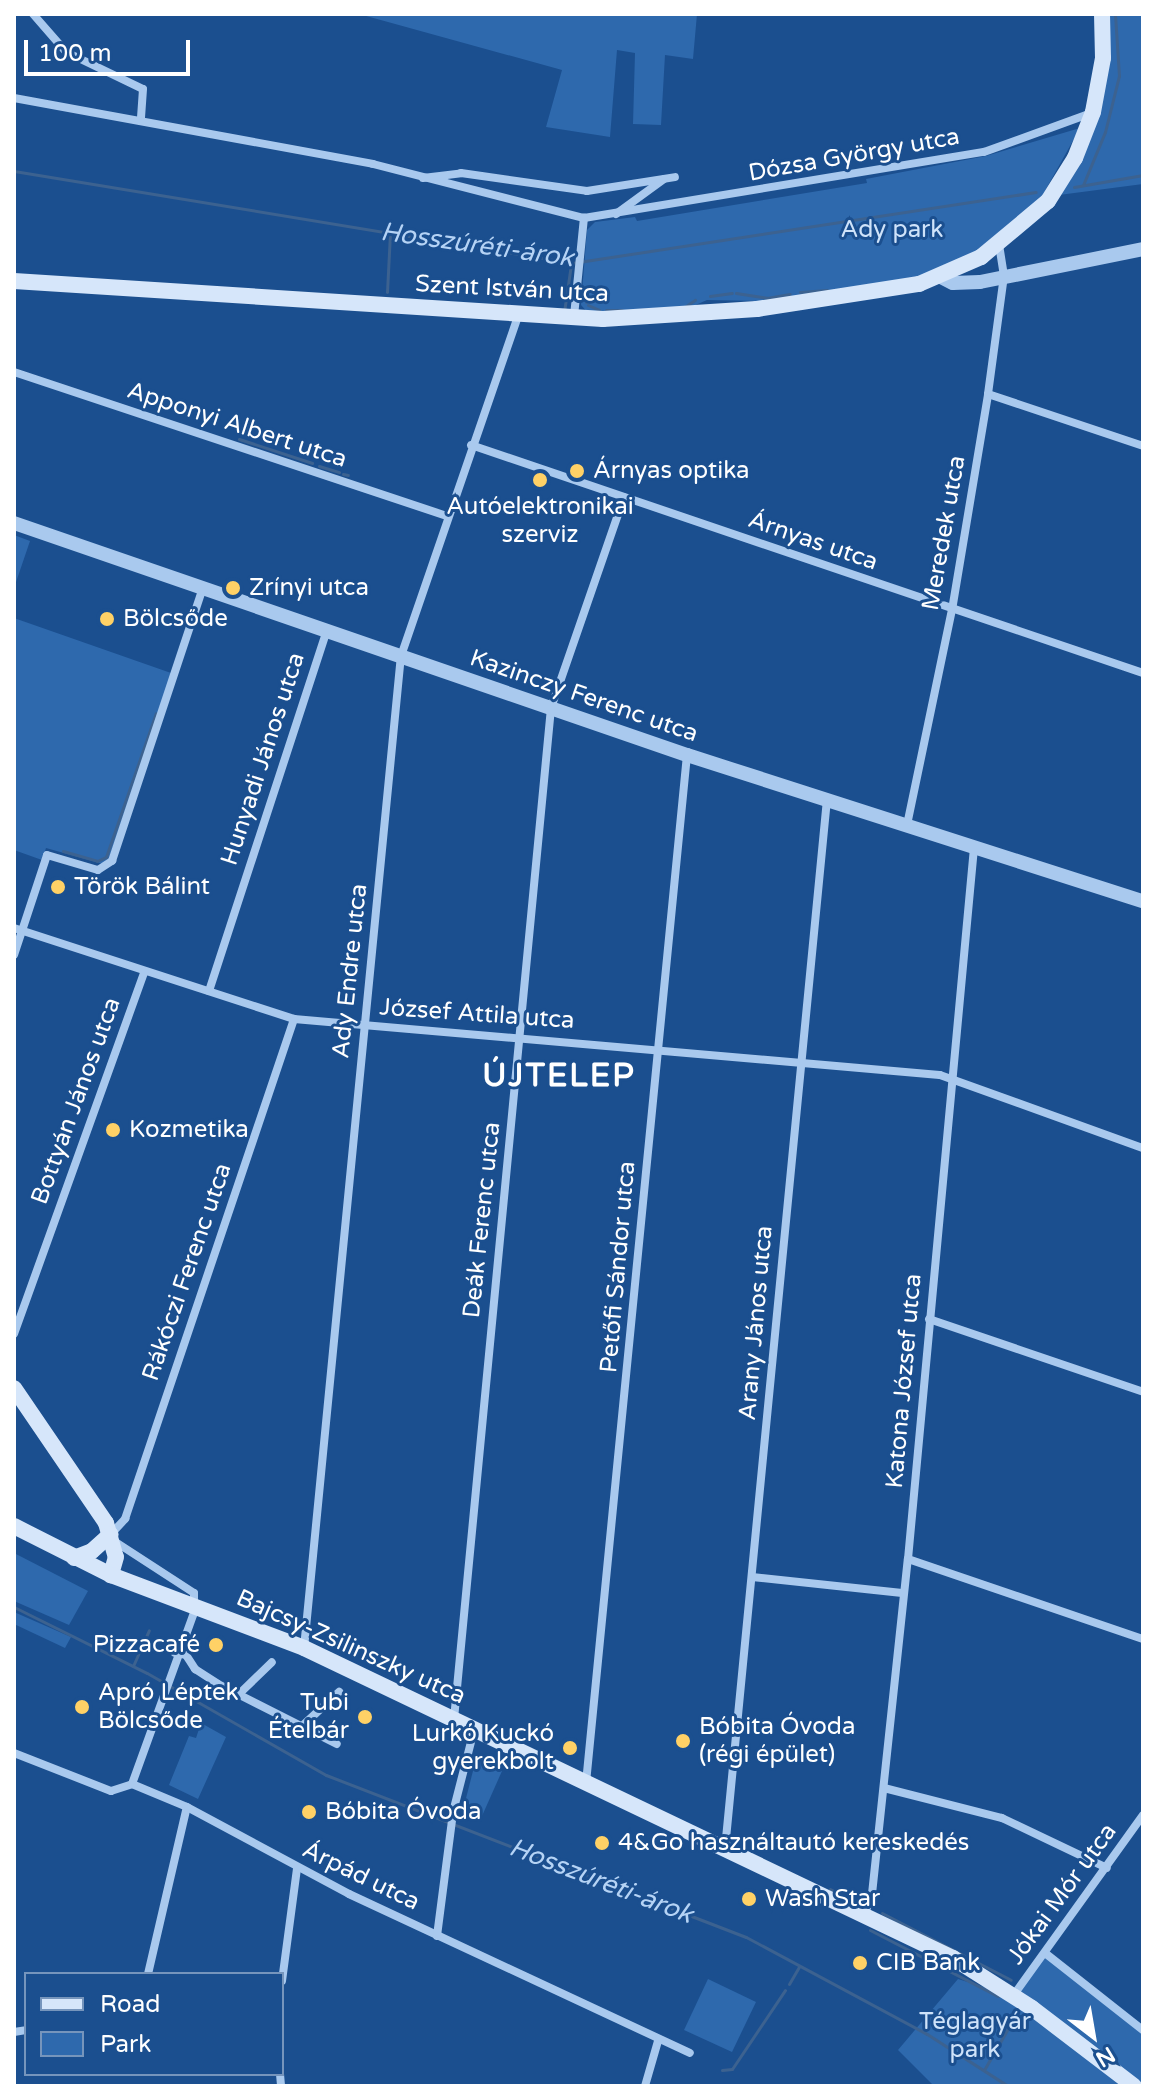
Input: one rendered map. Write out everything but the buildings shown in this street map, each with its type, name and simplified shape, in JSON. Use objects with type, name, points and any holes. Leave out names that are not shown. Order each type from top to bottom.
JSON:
[{"type":"main road","points":[[941,277],[999,245],[1048,201],[1075,158],[1093,112],[1103,58],[1102,14]]},
{"type":"main road","name":"Szent István utca","points":[[14,281],[573,319],[671,317],[772,307],[876,293],[941,277]]},
{"type":"main road","points":[[14,1388],[113,1537],[111,1575]]},
{"type":"main road","name":"Bajcsy-Zsilinszky utca","points":[[14,1526],[111,1575],[304,1648],[953,1958],[1013,1996],[1134,2086]]},
{"type":"main road","points":[[74,1558],[113,1537]]},
{"type":"street","points":[[33,14],[66,52],[143,89],[141,121]]},
{"type":"street","name":"Dózsa György utca","points":[[14,98],[373,164],[584,218],[984,152],[1093,112]]},
{"type":"street","name":"Dózsa György utca","points":[[423,178],[461,173],[587,191],[675,177]]},
{"type":"street","name":"Dózsa György utca","points":[[616,215],[664,179]]},
{"type":"street","points":[[573,319],[584,218]]},
{"type":"street","name":"Meredek utca","points":[[907,825],[952,610],[988,394],[1004,276],[999,245]]},
{"type":"street","name":"Szent István utca","points":[[941,277],[953,283],[1004,276],[1143,249]]},
{"type":"street","name":"Ady Endre utca","points":[[304,1648],[401,656],[471,445],[518,316]]},
{"type":"street","name":"Apponyi Albert utca","points":[[14,372],[447,516]]},
{"type":"street","points":[[988,394],[1143,446]]},
{"type":"street","name":"Árnyas utca","points":[[471,445],[1143,673]]},
{"type":"street","name":"Deák Ferenc utca","points":[[454,1719],[551,708],[624,497]]},
{"type":"street","name":"Kazinczy Ferenc utca","points":[[14,523],[687,755],[1143,901]]},
{"type":"street","points":[[14,955],[18,929],[47,855],[98,870],[112,861],[203,588]]},
{"type":"street","name":"Hunyadi János utca","points":[[209,991],[327,630]]},
{"type":"street","name":"Petőfi Sándor utca","points":[[586,1783],[687,755]]},
{"type":"street","name":"Arany János utca","points":[[725,1849],[827,799]]},
{"type":"street","name":"Katona József utca","points":[[864,1917],[872,1894],[908,1559],[974,847]]},
{"type":"street","name":"József Attila utca","points":[[18,929],[294,1019],[801,1060],[950,1080],[1143,1148]]},
{"type":"street","name":"Bottyán János utca","points":[[14,1334],[144,972]]},
{"type":"street","name":"Rákóczi Ferenc utca","points":[[113,1537],[125,1519],[294,1019]]},
{"type":"street","points":[[929,1319],[1143,1392]]},
{"type":"street","points":[[113,1537],[194,1593],[195,1606],[175,1653],[132,1784]]},
{"type":"street","points":[[908,1559],[1143,1639]]},
{"type":"street","points":[[752,1577],[902,1593]]},
{"type":"street","points":[[175,1653],[238,1695],[337,1744]]},
{"type":"street","points":[[238,1695],[272,1662]]},
{"type":"street","points":[[301,1727],[339,1692]]},
{"type":"street","points":[[437,1936],[453,1812],[475,1729]]},
{"type":"street","name":"Árpád utca","points":[[14,1753],[111,1791],[132,1784],[187,1807],[297,1868],[658,2041],[690,2053]]},
{"type":"street","points":[[884,1788],[1002,1818],[1107,1868]]},
{"type":"street","points":[[148,1972],[187,1807]]},
{"type":"street","name":"Jókai Mór utca","points":[[1013,1996],[1143,1815]]},
{"type":"street","points":[[283,1972],[297,1868]]},
{"type":"street","points":[[1045,1953],[1143,2030]]},
{"type":"street","points":[[645,2086],[658,2041]]},
{"type":"green space","points":[[359,14],[697,14],[693,59],[665,55],[661,125],[633,124],[635,53],[617,50],[610,137],[546,127],[562,70]]},
{"type":"green space","points":[[1108,14],[1143,14],[1143,184],[1059,195],[1069,180]]},
{"type":"green space","name":"Ady park","points":[[1080,128],[1041,198],[972,254],[934,272],[874,288],[760,301],[707,300],[684,310],[589,314],[581,305],[587,230],[595,222],[635,217],[637,221],[867,183],[866,179],[986,156]]},
{"type":"green space","points":[[14,535],[30,541],[14,588]]},
{"type":"green space","points":[[14,618],[171,673],[109,858],[103,864],[46,848],[42,860],[14,850]]},
{"type":"green space","points":[[14,1553],[88,1591],[69,1625],[14,1601]]},
{"type":"green space","points":[[14,1612],[71,1637],[65,1648],[14,1624]]},
{"type":"green space","points":[[201,1723],[226,1737],[198,1799],[169,1785],[189,1736],[196,1738]]},
{"type":"green space","points":[[481,1761],[502,1771],[482,1816],[463,1810],[474,1767]]},
{"type":"green space","name":"Téglagyár park","points":[[1045,1953],[1143,2030],[1143,2086],[934,2086],[898,2050],[958,1979],[1013,1996]]},
{"type":"green space","points":[[708,1979],[756,2002],[732,2052],[684,2030]]},
{"type":"waterway","points":[[1083,185],[1105,132],[1119,76],[1115,14]]},
{"type":"waterway","name":"Hosszúréti-árok","points":[[14,171],[572,263],[1036,192]]},
{"type":"waterway","name":"Hosszúréti-árok","points":[[1074,187],[1143,175]]},
{"type":"waterway","points":[[387,292],[390,233]]},
{"type":"waterway","points":[[564,312],[571,264]]},
{"type":"waterway","points":[[585,287],[586,302]]},
{"type":"waterway","points":[[800,292],[827,290]]},
{"type":"waterway","points":[[710,296],[732,293]]},
{"type":"waterway","points":[[736,293],[767,298],[790,294]]},
{"type":"waterway","points":[[686,306],[695,300]]},
{"type":"waterway","points":[[588,305],[599,310]]},
{"type":"waterway","points":[[606,310],[622,310]]},
{"type":"waterway","points":[[239,439],[312,463]]},
{"type":"waterway","points":[[319,466],[339,472]]},
{"type":"waterway","points":[[343,474],[348,475]]},
{"type":"waterway","points":[[63,851],[97,861],[106,857],[156,713]]},
{"type":"waterway","name":"Hosszúréti-árok","points":[[14,1607],[147,1673],[326,1775],[746,1937],[927,2034],[1008,2086]]},
{"type":"waterway","points":[[133,1666],[149,1630]]},
{"type":"waterway","points":[[830,1889],[857,1902]]},
{"type":"waterway","points":[[882,1913],[1011,1980]]},
{"type":"waterway","points":[[870,1930],[998,1996]]},
{"type":"waterway","points":[[789,1984],[799,1967]]},
{"type":"waterway","points":[[722,2070],[732,2069],[785,1990]]},
{"type":"waterway","points":[[984,2070],[1014,2018]]},
{"type":"place","name":"Árnyas optika","points":[[577,471]]},
{"type":"place","name":"Autóelektronikai szerviz","points":[[540,480]]},
{"type":"place","name":"Zrínyi utca","points":[[233,588]]},
{"type":"place","name":"Bölcsőde","points":[[107,619]]},
{"type":"place","name":"Török Bálint","points":[[58,887]]},
{"type":"place","name":"Kozmetika","points":[[113,1130]]},
{"type":"place","name":"Pizzacafé","points":[[216,1645]]},
{"type":"place","name":"Apró Léptek Bölcsőde","points":[[82,1707]]},
{"type":"place","name":"Tubi Ételbár","points":[[365,1717]]},
{"type":"place","name":"Bóbita Óvoda (régi épület)","points":[[683,1741]]},
{"type":"place","name":"Lurkó Kuckó gyerekbolt","points":[[570,1748]]},
{"type":"place","name":"Bóbita Óvoda","points":[[309,1812]]},
{"type":"place","name":"4&Go használtautó kereskedés","points":[[602,1843]]},
{"type":"place","name":"Wash Star","points":[[749,1899]]},
{"type":"place","name":"CIB Bank","points":[[860,1963]]},
{"type":"district","name":"ÚJTELEP","points":[[559,1076]]}]
